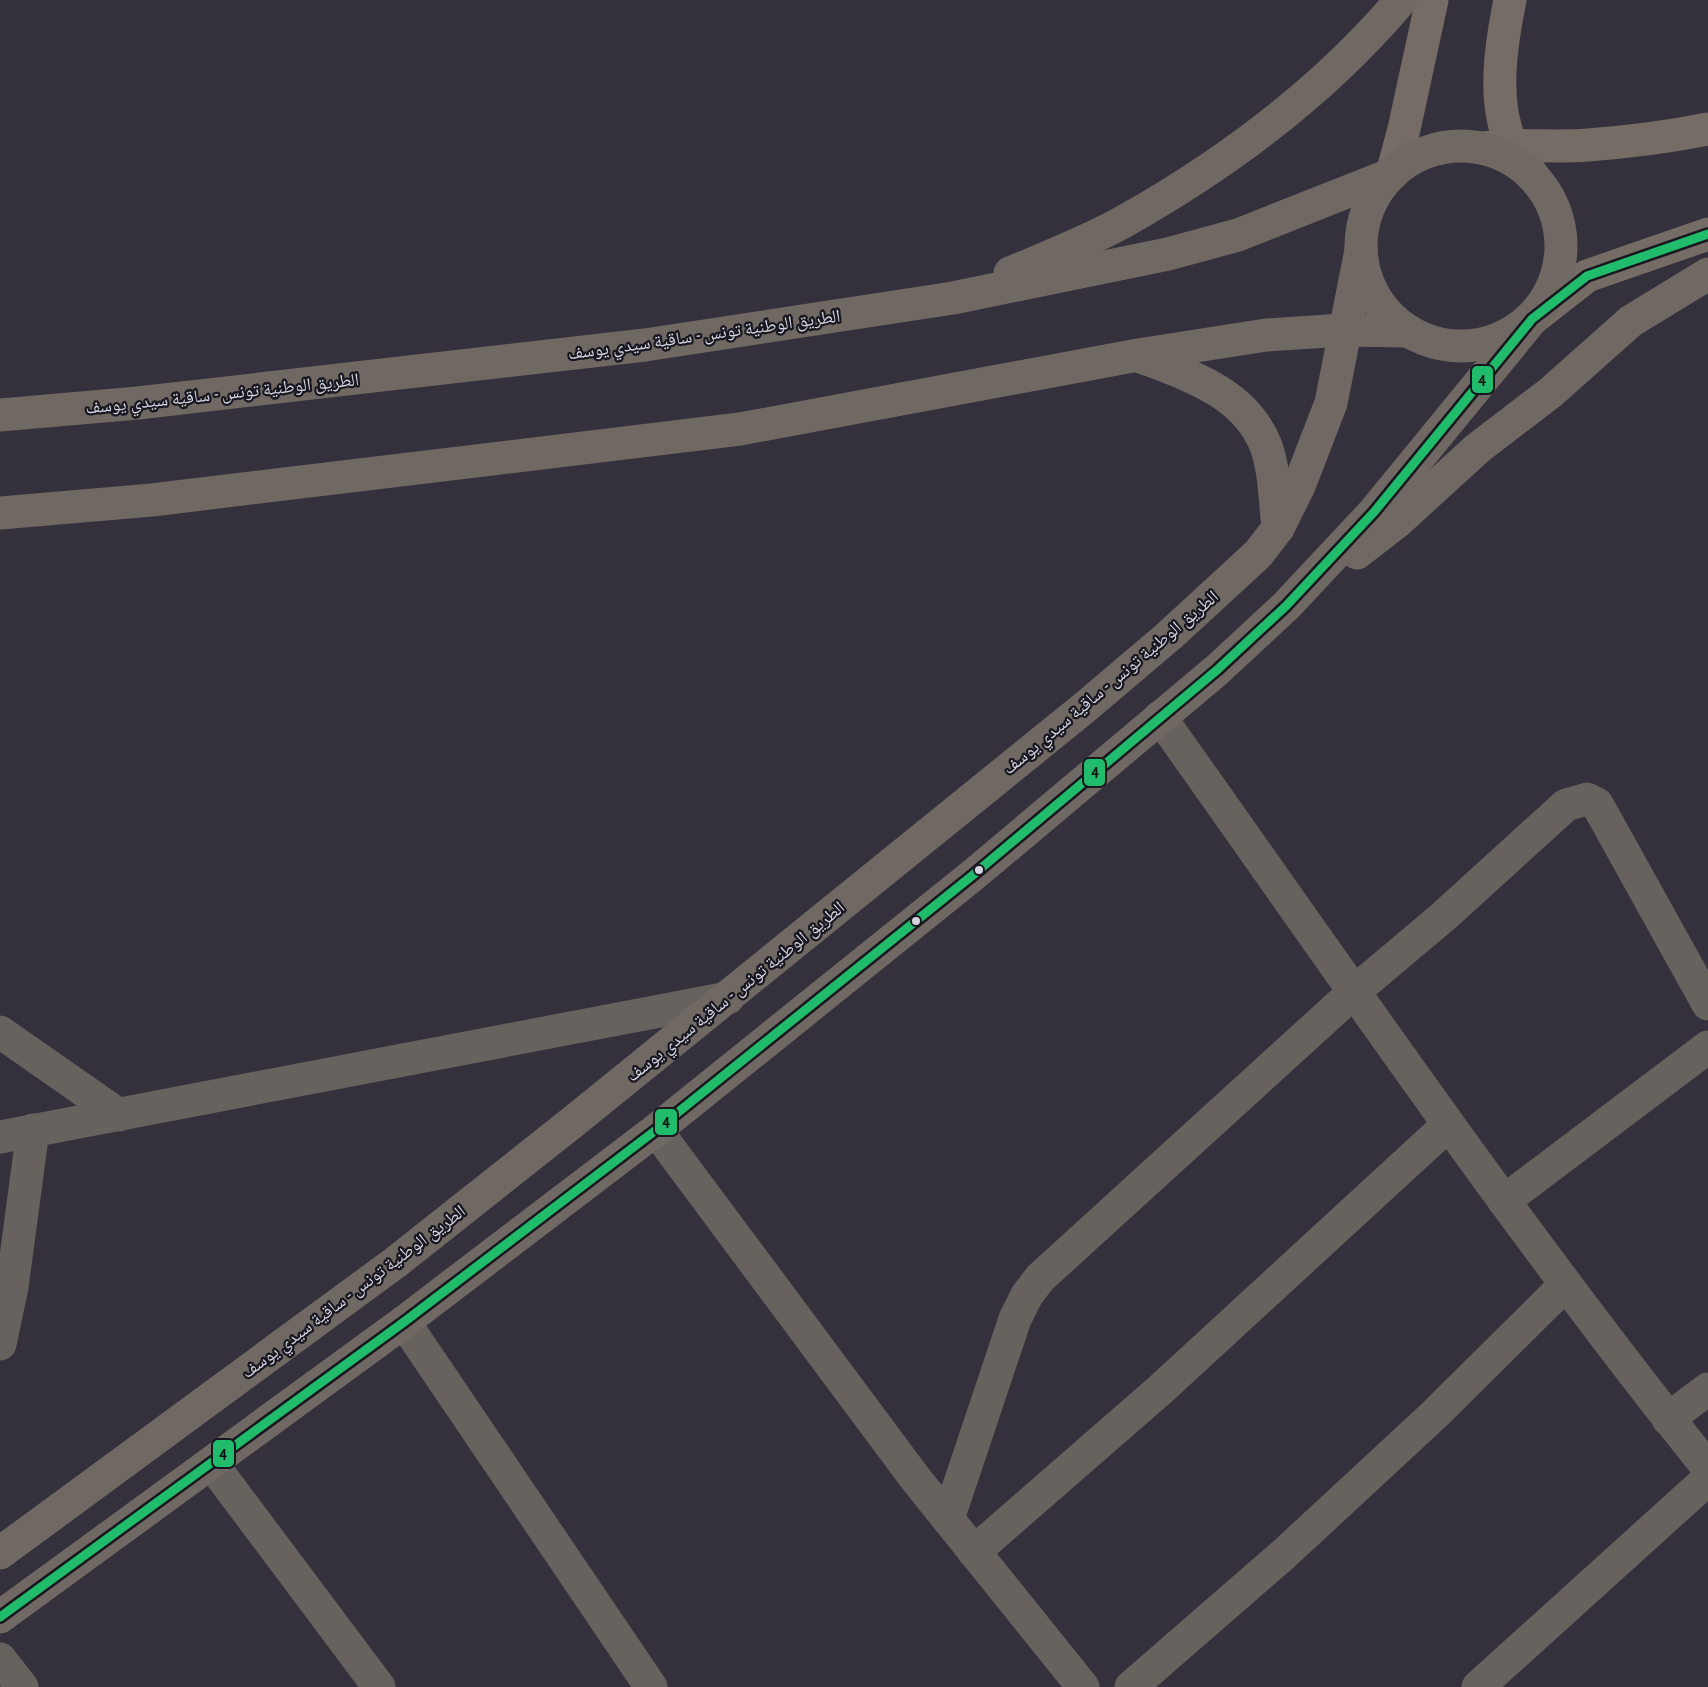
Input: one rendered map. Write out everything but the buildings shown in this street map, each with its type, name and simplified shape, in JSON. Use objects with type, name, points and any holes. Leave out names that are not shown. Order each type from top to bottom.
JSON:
[{"type":"highway","points":[[953,298],[1121,223],[1176,190],[1264,128],[1321,82],[1354,51],[1401,0]]},
{"type":"highway","points":[[0,1617],[404,1322],[656,1131],[973,875],[1217,670],[1286,606],[1374,512],[1532,319],[1550,294],[1560,265],[1561,234],[1552,205],[1535,179],[1497,146],[1450,147],[1420,155],[1392,174],[1375,195],[1364,222],[1361,250],[1367,282],[1383,310],[1408,331],[1437,344],[1471,346],[1503,338],[1532,319]]},
{"type":"highway","name":"الطريق الوطنية تونس - ساقية سيدي يوسف","points":[[0,415],[138,403],[645,345],[953,298],[1168,254],[1238,235],[1392,174]]},
{"type":"highway","name":"الطريق الوطنية تونس - ساقية سيدي يوسف","points":[[0,1553],[396,1262],[728,998],[1170,635],[1258,554],[1278,528],[1315,451],[1331,404],[1339,375],[1344,330],[1361,250]]},
{"type":"highway","points":[[1286,606],[1397,522],[1478,448],[1550,393],[1631,321],[1708,274]]},
{"type":"highway","points":[[0,513],[152,500],[740,429],[1138,355],[1266,335],[1344,330],[1408,331]]},
{"type":"highway","points":[[1138,355],[1202,381],[1220,391],[1254,424],[1266,446],[1272,473],[1278,528]]},
{"type":"main road","points":[[1392,174],[1432,0]]},
{"type":"main road","points":[[1510,0],[1502,37],[1497,146],[1586,145],[1666,137],[1708,129]]},
{"type":"main road","points":[[1532,319],[1587,276],[1708,234]]},
{"type":"street","points":[[1160,717],[1448,1125],[1623,1362],[1708,1468]]},
{"type":"street","points":[[948,1519],[1015,1319],[1027,1295],[1040,1278],[1355,991],[1444,916],[1566,805],[1587,799],[1597,804],[1708,1005]]},
{"type":"street","points":[[0,1137],[728,998]]},
{"type":"street","points":[[0,1032],[119,1115]]},
{"type":"street","points":[[1504,1201],[1708,1047]]},
{"type":"street","points":[[974,1552],[1161,1389],[1448,1125]]},
{"type":"street","points":[[0,1344],[12,1287],[33,1130]]},
{"type":"street","points":[[656,1131],[915,1479],[1083,1687]]},
{"type":"street","points":[[1131,1687],[1351,1492],[1435,1414],[1566,1284]]},
{"type":"street","points":[[404,1322],[651,1687]]},
{"type":"street","points":[[1668,1419],[1708,1389]]},
{"type":"street","points":[[212,1464],[379,1687]]},
{"type":"street","points":[[1478,1687],[1708,1479]]},
{"type":"street","points":[[0,1659],[22,1687]]},
{"type":"transit line","name":"4","points":[[0,1617],[404,1322],[656,1130],[973,875],[1217,670],[1286,606],[1374,512],[1532,319],[1587,276],[1708,234]]}]
